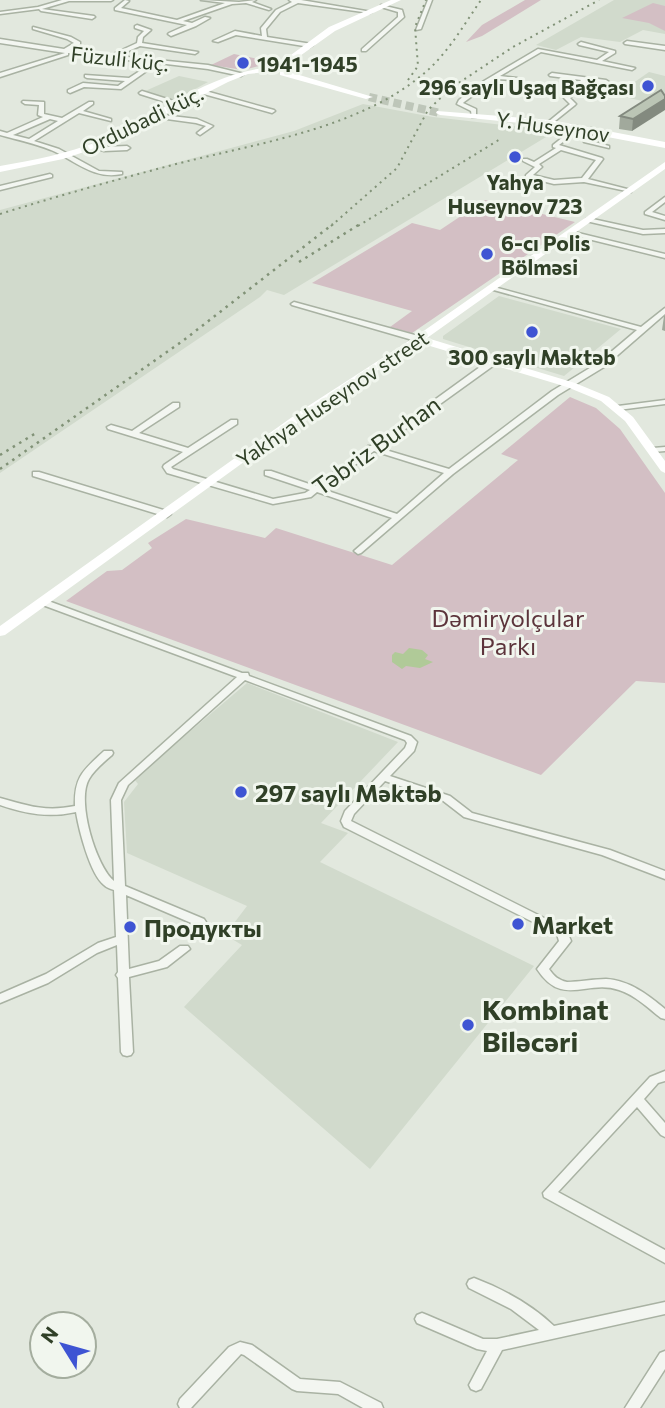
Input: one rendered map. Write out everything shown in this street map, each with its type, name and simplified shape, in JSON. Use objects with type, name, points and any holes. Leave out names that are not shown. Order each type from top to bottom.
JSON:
[{"type":"main road","points":[[282,70],[332,29],[390,2]]},
{"type":"main road","points":[[282,70],[369,97]]},
{"type":"main road","name":"Ordubadi küç.","points":[[0,169],[67,155],[94,146],[241,74],[282,70]]},
{"type":"main road","name":"Y. Huseynov","points":[[440,113],[550,122],[665,145]]},
{"type":"main road","name":"Yakhya Huseynov street","points":[[0,632],[306,412],[419,339],[665,164]]},
{"type":"main road","points":[[419,339],[589,391],[618,408],[659,450],[665,469]]},
{"type":"street","points":[[0,13],[38,8],[69,0],[111,0]]},
{"type":"street","points":[[118,0],[129,0]]},
{"type":"street","points":[[129,0],[117,9],[194,24]]},
{"type":"street","points":[[203,0],[251,1],[269,9]]},
{"type":"street","points":[[418,29],[430,0]]},
{"type":"street","points":[[265,36],[262,29],[272,17],[294,1],[370,12]]},
{"type":"street","points":[[179,21],[233,2]]},
{"type":"street","points":[[364,50],[401,17],[400,11],[390,2]]},
{"type":"street","points":[[38,8],[92,17]]},
{"type":"street","points":[[65,22],[76,16]]},
{"type":"street","points":[[171,34],[207,18]]},
{"type":"street","points":[[137,27],[148,30],[141,37],[139,44]]},
{"type":"street","points":[[0,75],[67,52],[78,44],[69,38],[35,28]]},
{"type":"street","points":[[69,38],[81,31]]},
{"type":"street","points":[[216,41],[232,33],[310,45]]},
{"type":"street","name":"Füzuli küç.","points":[[0,41],[241,74]]},
{"type":"street","points":[[627,43],[665,48]]},
{"type":"street","points":[[113,56],[139,44],[195,52]]},
{"type":"street","points":[[581,44],[613,52],[598,61]]},
{"type":"street","points":[[95,55],[101,47]]},
{"type":"street","points":[[143,53],[152,47]]},
{"type":"street","points":[[474,116],[474,110],[460,103],[496,76],[540,50],[632,68]]},
{"type":"street","points":[[118,65],[130,58]]},
{"type":"street","points":[[70,91],[83,85],[119,88],[158,61]]},
{"type":"street","points":[[552,75],[606,82]]},
{"type":"street","points":[[87,76],[130,80]]},
{"type":"street","points":[[496,76],[515,79]]},
{"type":"street","points":[[550,122],[573,104],[567,97],[586,79]]},
{"type":"street","points":[[202,92],[272,111]]},
{"type":"street","points":[[142,93],[178,104]]},
{"type":"street","points":[[25,102],[42,103],[40,114],[62,120]]},
{"type":"street","points":[[28,142],[91,103]]},
{"type":"street","points":[[78,111],[109,120]]},
{"type":"street","points":[[3,134],[49,117]]},
{"type":"street","points":[[154,117],[197,121],[209,125],[200,133]]},
{"type":"street","points":[[559,149],[556,145],[579,127]]},
{"type":"street","points":[[593,130],[586,141],[607,147]]},
{"type":"street","points":[[3,134],[67,155],[81,166],[105,175],[120,173]]},
{"type":"street","points":[[94,146],[106,149],[115,146],[127,148]]},
{"type":"street","points":[[525,160],[537,163],[559,149],[600,159],[583,180]]},
{"type":"street","points":[[537,163],[539,168],[528,176],[554,182],[583,180],[629,191]]},
{"type":"street","points":[[0,188],[50,176]]},
{"type":"street","points":[[665,198],[648,213],[665,218]]},
{"type":"street","points":[[588,220],[643,232],[665,231]]},
{"type":"street","points":[[625,246],[643,232]]},
{"type":"street","points":[[570,233],[665,256]]},
{"type":"street","points":[[492,288],[642,329]]},
{"type":"street","points":[[294,304],[419,339]]},
{"type":"street","points":[[358,551],[450,472],[601,365],[665,310]]},
{"type":"street","name":"Təbriz Burhan","points":[[189,451],[167,469],[208,484],[273,502],[300,498],[494,361]]},
{"type":"street","points":[[618,408],[665,402]]},
{"type":"street","points":[[134,433],[176,405]]},
{"type":"street","points":[[111,427],[189,451],[233,422]]},
{"type":"street","points":[[371,448],[450,472]]},
{"type":"street","points":[[268,473],[398,517]]},
{"type":"street","points":[[36,474],[167,514]]},
{"type":"street","points":[[43,602],[408,738],[412,742],[410,749],[349,814],[346,818],[348,825],[562,932],[565,941],[543,969],[552,982],[571,987],[611,983],[621,986],[665,1015]]},
{"type":"street","points":[[127,1052],[122,975],[116,800],[118,791],[245,676]]},
{"type":"street","points":[[107,753],[82,782],[79,808],[99,874],[108,883],[200,922]]},
{"type":"street","points":[[383,777],[446,798],[468,815],[606,852],[665,875]]},
{"type":"street","points":[[0,801],[33,812],[54,814],[79,808]]},
{"type":"street","points":[[0,999],[49,978],[80,960],[98,945],[121,940]]},
{"type":"street","points":[[122,975],[163,964],[184,949]]},
{"type":"street","points":[[665,1076],[654,1080],[638,1100],[573,1164],[549,1193],[665,1257]]},
{"type":"street","points":[[638,1100],[665,1132]]},
{"type":"street","points":[[474,1284],[535,1315],[552,1333]]},
{"type":"street","points":[[422,1319],[482,1345],[497,1345],[665,1308]]},
{"type":"street","points":[[475,1385],[497,1345]]},
{"type":"street","points":[[185,1404],[234,1351],[240,1348],[247,1349],[297,1385],[340,1388],[376,1408]]},
{"type":"street","points":[[632,1408],[665,1357]]},
{"type":"shaded area","points":[[614,0],[665,0],[665,34],[643,30],[620,42],[581,37],[556,50],[536,45]]},
{"type":"shaded area","name":"296 saylı Uşaq Bağçası","points":[[649,72],[665,76],[665,102],[660,105],[616,95]]},
{"type":"shaded area","points":[[179,76],[208,82],[173,101],[143,92]]},
{"type":"shaded area","points":[[363,104],[433,117],[556,131],[284,295],[267,290],[0,473],[0,210],[294,131]]},
{"type":"shaded area","name":"300 saylı Məktəb","points":[[499,296],[621,329],[564,376],[443,339],[443,336]]},
{"type":"shaded area","points":[[409,648],[422,650],[428,655],[425,659],[433,662],[420,668],[406,666],[402,669],[392,662],[395,652],[403,654]]},
{"type":"shaded area","name":"Kombinat Biləcəri","points":[[247,683],[398,742],[321,823],[348,833],[320,862],[534,966],[370,1169],[184,1007],[242,945],[225,935],[247,906],[127,853],[124,802],[138,784],[134,779]]},
{"type":"green space","points":[[525,0],[541,0],[482,36],[466,42],[482,25]]},
{"type":"green space","points":[[653,3],[665,6],[665,31],[649,23],[622,18]]},
{"type":"green space","points":[[234,54],[274,62],[243,70],[211,65]]},
{"type":"green space","points":[[485,200],[575,222],[412,333],[390,327],[412,311],[312,283],[412,223],[440,230]]},
{"type":"green space","name":"Dəmiryolçular Parkı","points":[[570,397],[596,408],[620,429],[665,493],[665,683],[636,681],[541,775],[66,601],[107,571],[122,570],[152,548],[148,543],[186,519],[265,538],[276,528],[392,565],[518,460],[501,454]]},
{"type":"building","points":[[661,90],[665,99],[633,119],[620,116]]},
{"type":"tunnel","points":[[369,97],[440,113]]},
{"type":"railway","points":[[408,80],[418,66],[415,27],[426,0]]},
{"type":"railway","points":[[0,214],[138,174],[309,131],[369,108],[397,93],[431,67],[454,40],[481,0]]},
{"type":"railway","points":[[331,226],[397,168],[428,110],[451,88],[513,47],[599,0]]},
{"type":"railway","points":[[358,226],[502,138]]},
{"type":"railway","points":[[0,469],[184,340],[333,224]]},
{"type":"railway","points":[[299,262],[360,224]]},
{"type":"railway","points":[[0,455],[36,433]]},
{"type":"place","name":"1941-1945","points":[[243,63]]},
{"type":"place","name":"296 saylı Uşaq Bağçası","points":[[648,86]]},
{"type":"place","name":"Yahya Huseynov 723","points":[[515,157]]},
{"type":"place","name":"6-cı Polis Bölməsi","points":[[487,254]]},
{"type":"place","name":"300 saylı Məktəb","points":[[532,332]]},
{"type":"place","name":"297 saylı Məktəb","points":[[241,792]]},
{"type":"place","name":"Market","points":[[518,924]]},
{"type":"place","name":"Продукты","points":[[130,927]]},
{"type":"place","name":"Kombinat Biləcəri","points":[[468,1025]]}]
